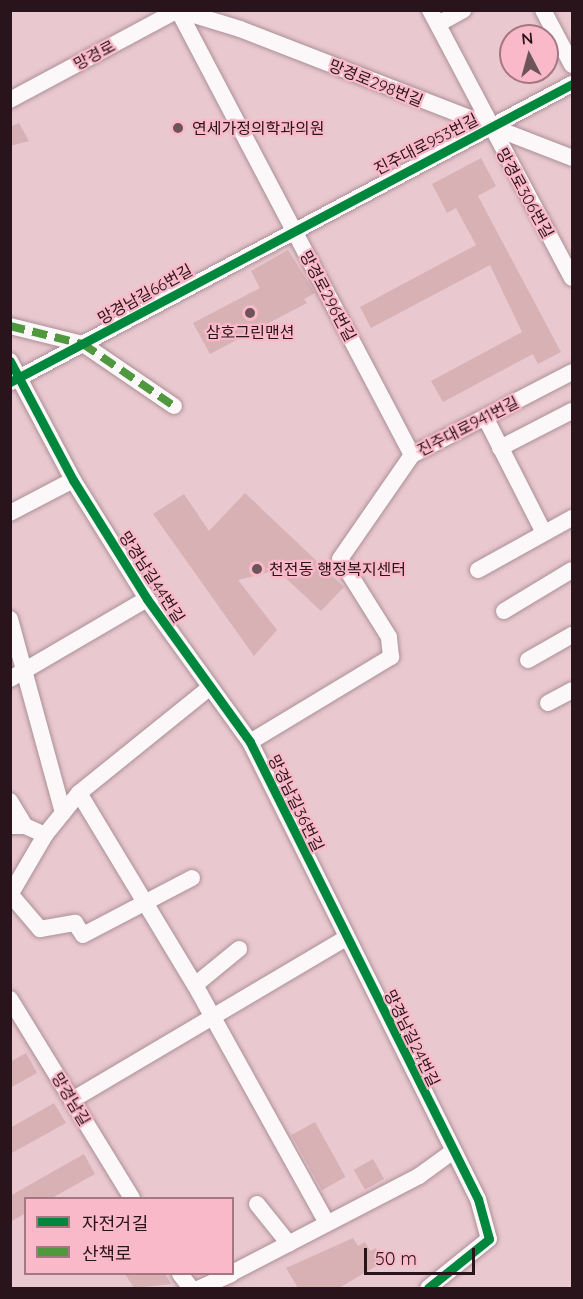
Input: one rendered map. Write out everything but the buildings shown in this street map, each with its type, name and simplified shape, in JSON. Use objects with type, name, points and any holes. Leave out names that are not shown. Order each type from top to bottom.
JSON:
[{"type":"street","name":"망경로","points":[[10,100],[178,10]]},
{"type":"street","name":"망경로298번길","points":[[178,10],[240,29],[489,128],[573,158]]},
{"type":"street","name":"망경로296번길","points":[[178,10],[412,455]]},
{"type":"street","points":[[434,17],[463,10]]},
{"type":"street","points":[[543,10],[573,65]]},
{"type":"street","name":"망경로306번길","points":[[434,17],[489,128],[573,278]]},
{"type":"street","name":"진주대로953번길","points":[[293,230],[573,84]]},
{"type":"street","name":"망경남길66번길","points":[[15,380],[293,230]]},
{"type":"street","points":[[10,326],[83,344],[174,406]]},
{"type":"street","name":"망경남길44번길","points":[[10,361],[15,380],[73,480],[147,599],[210,688]]},
{"type":"street","name":"진주대로941번길","points":[[391,657],[389,637],[340,559],[412,455],[573,372]]},
{"type":"street","points":[[500,448],[573,411]]},
{"type":"street","points":[[485,417],[544,533]]},
{"type":"street","points":[[10,513],[73,480]]},
{"type":"street","points":[[477,570],[573,518]]},
{"type":"street","points":[[504,611],[573,570]]},
{"type":"street","points":[[17,675],[147,599]]},
{"type":"street","points":[[10,619],[17,675],[63,813]]},
{"type":"street","points":[[528,660],[573,635]]},
{"type":"street","name":"망경남길36번길","points":[[250,742],[391,657]]},
{"type":"street","points":[[192,878],[83,935],[75,923],[40,929],[11,895],[45,835],[79,794],[210,688]]},
{"type":"street","name":"망경남길36번길","points":[[210,688],[250,742],[346,938]]},
{"type":"street","points":[[548,703],[573,690]]},
{"type":"street","points":[[79,794],[195,985],[327,1222]]},
{"type":"street","points":[[10,801],[18,826],[45,835]]},
{"type":"street","points":[[72,1100],[210,1015],[346,938]]},
{"type":"street","name":"망경남길24번길","points":[[346,938],[452,1152],[478,1198],[489,1239],[428,1288]]},
{"type":"street","points":[[195,985],[238,949]]},
{"type":"street","name":"망경남길","points":[[10,999],[131,1197]]},
{"type":"street","points":[[234,1272],[419,1176],[452,1152]]},
{"type":"street","points":[[257,1204],[289,1244]]},
{"type":"street","points":[[181,1275],[191,1288]]},
{"type":"street","points":[[200,1288],[228,1275]]},
{"type":"marked path","points":[[10,326],[83,344],[174,406]]},
{"type":"cycle path","points":[[10,382],[572,84]]},
{"type":"cycle path","points":[[10,361],[73,480],[147,599],[250,742],[478,1199],[489,1239],[428,1288]]},
{"type":"place","name":"연세가정의학과의원","points":[[178,128]]},
{"type":"place","name":"삼호그린맨션","points":[[250,313]]},
{"type":"place","name":"천전동 행정복지센터","points":[[257,569]]}]
